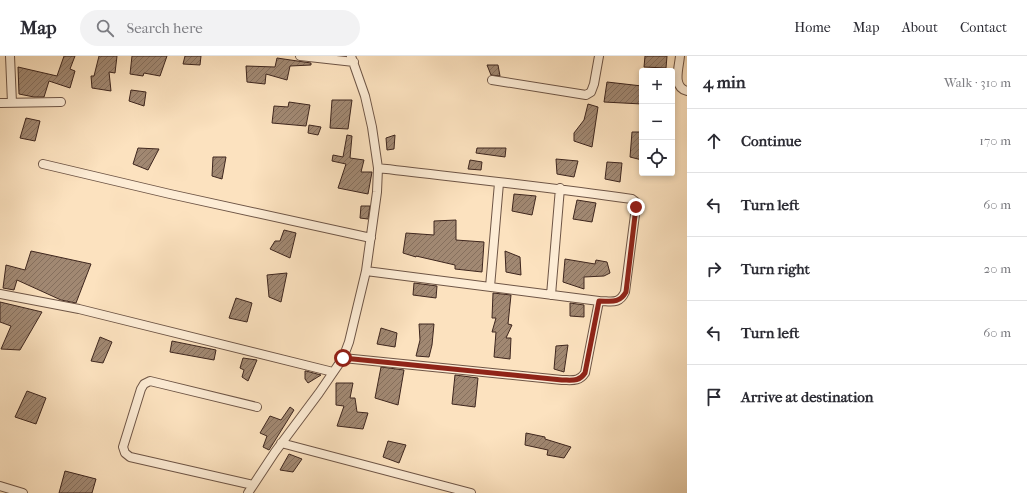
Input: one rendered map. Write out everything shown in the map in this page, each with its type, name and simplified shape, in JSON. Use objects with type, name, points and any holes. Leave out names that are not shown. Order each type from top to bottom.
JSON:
[{"type":"street","points":[[10,56],[12,102]]},
{"type":"street","points":[[248,493],[281,443],[343,358],[349,342],[366,271],[377,192],[378,168],[372,127],[365,96],[353,59],[300,56]]},
{"type":"street","points":[[492,80],[586,95],[591,92],[594,84],[599,56]]},
{"type":"street","points":[[680,56],[677,81],[680,87],[687,91]]},
{"type":"street","points":[[0,103],[61,102]]},
{"type":"street","points":[[43,164],[170,194],[371,238]]},
{"type":"street","points":[[366,271],[599,301],[617,302],[626,292],[636,202],[632,199],[560,188],[499,183],[378,168]]},
{"type":"street","points":[[490,288],[499,183]]},
{"type":"street","points":[[551,295],[560,188]]},
{"type":"street","points":[[0,294],[79,309],[334,372]]},
{"type":"street","points":[[343,358],[562,380],[576,380],[582,378],[585,373],[599,301]]},
{"type":"street","points":[[253,485],[130,457],[125,453],[123,447],[141,389],[144,384],[150,381],[257,408]]},
{"type":"street","points":[[281,443],[471,493]]},
{"type":"street","points":[[0,486],[23,493]]},
{"type":"building","points":[[64,56],[75,56],[70,69],[75,71],[70,88],[49,81],[44,97],[19,94],[18,67],[57,76]]},
{"type":"building","points":[[99,56],[117,56],[115,73],[109,72],[111,91],[92,88],[91,76],[94,76]]},
{"type":"building","points":[[132,56],[167,56],[160,76],[144,73],[143,76],[130,74]]},
{"type":"building","points":[[185,56],[201,56],[200,65],[183,64]]},
{"type":"building","points":[[645,56],[667,56],[666,68],[644,67]]},
{"type":"building","points":[[277,58],[311,63],[311,65],[290,66],[287,80],[266,74],[265,84],[247,82],[246,66],[275,67]]},
{"type":"building","points":[[487,65],[498,65],[500,76],[491,75]]},
{"type":"building","points":[[607,82],[639,86],[639,104],[604,102]]},
{"type":"building","points":[[131,90],[146,92],[144,106],[129,101]]},
{"type":"building","points":[[332,100],[352,100],[348,129],[330,128]]},
{"type":"building","points":[[289,102],[310,105],[306,126],[272,123],[274,106],[288,107]]},
{"type":"building","points":[[588,104],[598,107],[592,147],[574,141],[574,133],[584,120]]},
{"type":"building","points":[[26,118],[40,121],[35,141],[20,138]]},
{"type":"building","points":[[309,125],[321,127],[318,135],[308,133]]},
{"type":"building","points":[[632,132],[639,132],[639,159],[630,157]]},
{"type":"building","points":[[347,135],[352,136],[350,158],[364,160],[361,172],[372,172],[368,194],[338,188],[346,164],[332,161],[333,155],[343,157]]},
{"type":"building","points":[[395,135],[394,149],[387,150],[386,138]]},
{"type":"building","points":[[138,148],[159,149],[148,170],[133,164]]},
{"type":"building","points":[[477,148],[506,148],[505,157],[476,153]]},
{"type":"building","points":[[213,157],[226,157],[222,179],[212,176]]},
{"type":"building","points":[[556,159],[578,161],[574,177],[557,174]]},
{"type":"building","points":[[470,160],[482,162],[481,170],[468,169]]},
{"type":"building","points":[[607,162],[622,163],[620,182],[605,179]]},
{"type":"building","points":[[514,194],[536,196],[532,215],[512,211]]},
{"type":"building","points":[[577,200],[596,203],[592,222],[573,219]]},
{"type":"building","points":[[361,206],[370,206],[368,219],[360,218]]},
{"type":"building","points":[[456,220],[456,240],[484,242],[482,272],[455,269],[455,265],[403,253],[406,233],[434,235],[434,221]]},
{"type":"building","points":[[284,230],[296,233],[290,258],[270,249],[275,241],[280,241]]},
{"type":"building","points":[[31,251],[91,264],[76,303],[61,300],[17,280],[14,290],[3,288],[6,265],[25,270]]},
{"type":"building","points":[[505,251],[520,257],[521,275],[506,272]]},
{"type":"building","points":[[565,259],[595,264],[596,260],[607,262],[610,273],[604,276],[584,277],[584,289],[563,282]]},
{"type":"building","points":[[287,273],[281,302],[269,297],[267,275]]},
{"type":"building","points":[[414,283],[437,286],[436,298],[413,295]]},
{"type":"building","points":[[493,293],[511,295],[508,324],[512,325],[506,338],[511,338],[510,359],[494,357],[496,332],[492,332],[496,318],[492,318]]},
{"type":"building","points":[[236,298],[252,303],[247,322],[229,318]]},
{"type":"building","points":[[0,302],[42,312],[20,350],[1,349],[11,326],[0,322]]},
{"type":"building","points":[[570,303],[584,305],[584,317],[570,316]]},
{"type":"building","points":[[419,324],[434,324],[429,357],[416,356],[420,340]]},
{"type":"building","points":[[381,328],[397,333],[395,347],[377,344]]},
{"type":"building","points":[[100,337],[112,342],[103,363],[91,361]]},
{"type":"building","points":[[172,341],[216,350],[214,360],[170,352]]},
{"type":"building","points":[[568,345],[564,372],[554,369],[556,346]]},
{"type":"building","points":[[243,358],[257,360],[248,381],[242,377],[244,370],[240,368]]},
{"type":"building","points":[[381,367],[404,370],[398,405],[375,398]]},
{"type":"building","points":[[305,371],[321,375],[308,383],[305,379]]},
{"type":"building","points":[[455,375],[478,378],[475,407],[452,404]]},
{"type":"building","points":[[336,383],[353,383],[350,398],[355,398],[357,412],[368,413],[363,429],[337,426],[344,406],[336,405]]},
{"type":"building","points":[[27,391],[46,398],[36,424],[15,417]]},
{"type":"building","points":[[290,407],[294,410],[269,450],[263,447],[267,436],[260,433],[270,416],[281,420]]},
{"type":"building","points":[[526,433],[545,437],[545,439],[571,447],[564,458],[547,455],[548,450],[525,445]]},
{"type":"building","points":[[388,441],[406,445],[399,463],[383,457]]},
{"type":"building","points":[[289,454],[302,459],[293,472],[280,470]]},
{"type":"building","points":[[65,471],[96,479],[92,493],[59,493]]},
{"type":"route","points":[[343,358],[562,380],[576,380],[582,378],[585,373],[599,301],[617,302],[626,292],[636,207]]}]
